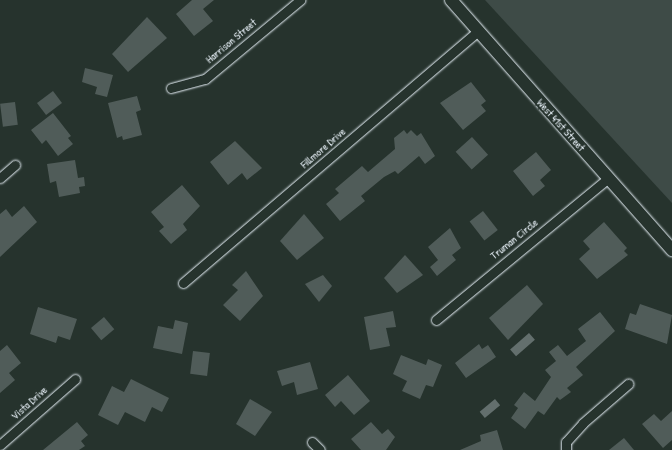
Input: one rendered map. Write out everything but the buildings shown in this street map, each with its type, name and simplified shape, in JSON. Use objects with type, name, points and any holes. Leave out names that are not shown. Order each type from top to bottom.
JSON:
[{"type":"street","name":"Harrison Street","points":[[171,88],[205,79],[300,0]]},
{"type":"street","name":"West 41st Street","points":[[451,0],[672,250]]},
{"type":"street","name":"Fillmore Drive","points":[[183,283],[478,31]]},
{"type":"street","points":[[0,178],[15,165]]},
{"type":"street","name":"Truman Circle","points":[[436,320],[608,178]]},
{"type":"street","name":"Vista Drive","points":[[0,445],[75,378]]},
{"type":"street","points":[[566,450],[566,442],[583,423],[628,384]]},
{"type":"street","points":[[312,442],[320,450]]},
{"type":"shaded area","points":[[485,0],[672,0],[672,203]]},
{"type":"shaded area","points":[[529,333],[535,340],[516,356],[510,349]]},
{"type":"shaded area","points":[[495,399],[500,405],[485,418],[480,412]]}]
